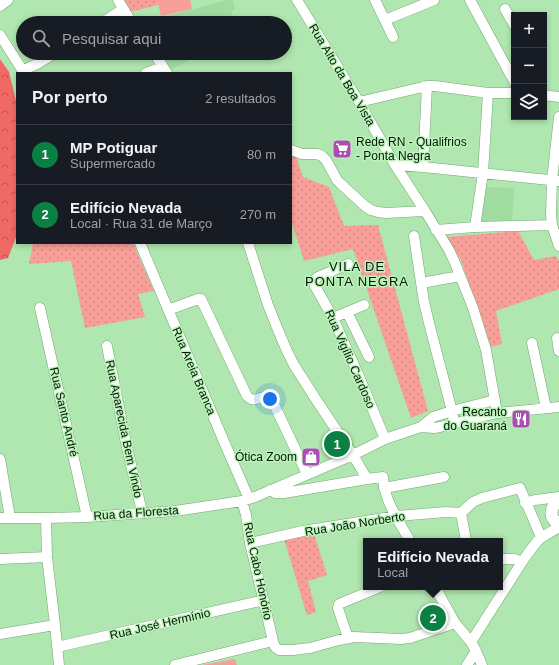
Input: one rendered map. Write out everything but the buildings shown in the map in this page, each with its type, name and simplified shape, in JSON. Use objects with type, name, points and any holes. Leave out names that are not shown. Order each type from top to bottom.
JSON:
[{"type":"main road","points":[[559,499],[553,505],[551,513],[552,517],[559,525]]},
{"type":"street","points":[[0,6],[8,0]]},
{"type":"street","points":[[118,0],[128,16]]},
{"type":"street","name":"Rua Alto da Boa Vista","points":[[297,0],[359,102],[395,165],[425,211],[452,257],[472,308],[486,350],[497,413]]},
{"type":"street","points":[[375,0],[393,37]]},
{"type":"street","points":[[385,20],[434,0]]},
{"type":"street","points":[[470,0],[511,75]]},
{"type":"street","points":[[112,16],[123,9]]},
{"type":"street","points":[[505,9],[511,20]]},
{"type":"street","points":[[0,35],[21,68],[24,70],[40,69],[48,60]]},
{"type":"street","points":[[152,72],[165,70],[159,60]]},
{"type":"street","points":[[423,167],[427,86]]},
{"type":"street","points":[[359,102],[427,86],[488,93],[511,93]]},
{"type":"street","points":[[475,227],[483,173],[488,93]]},
{"type":"street","points":[[547,96],[559,97]]},
{"type":"street","points":[[559,116],[555,181],[551,215],[552,225],[559,246]]},
{"type":"street","points":[[292,150],[302,154],[317,154],[322,156],[326,160],[340,184],[371,210],[386,213],[425,211]]},
{"type":"street","points":[[395,165],[555,181]]},
{"type":"street","points":[[436,230],[475,227],[552,225]]},
{"type":"street","points":[[414,236],[421,284],[430,327],[454,423]]},
{"type":"street","name":"Rua Areia Branca","points":[[140,244],[225,444],[246,500]]},
{"type":"street","points":[[248,244],[268,306],[294,365],[367,479]]},
{"type":"street","name":"Rua Vigílio Cardoso","points":[[348,264],[318,277],[315,280],[315,286],[333,318],[358,374],[384,439]]},
{"type":"street","points":[[421,284],[460,276]]},
{"type":"street","points":[[168,310],[200,298],[203,301],[247,396],[253,400],[266,396],[272,400],[307,474]]},
{"type":"street","points":[[333,318],[364,304]]},
{"type":"street","name":"Rua Santo André","points":[[40,308],[87,517]]},
{"type":"street","points":[[347,312],[369,356]]},
{"type":"street","points":[[557,338],[559,351]]},
{"type":"street","points":[[532,343],[546,408]]},
{"type":"street","name":"Rua Aparecida Bem Vindo","points":[[107,346],[126,443],[142,512]]},
{"type":"street","name":"Rua da Floresta","points":[[5,518],[87,517],[142,512],[175,511],[246,500],[353,455],[384,439],[421,427],[433,417],[495,400]]},
{"type":"street","name":"Rua da Floresta","points":[[421,427],[434,428],[497,413],[559,407]]},
{"type":"street","points":[[0,459],[5,518]]},
{"type":"street","points":[[321,468],[326,486]]},
{"type":"street","points":[[270,490],[280,494],[367,479],[383,482],[444,476]]},
{"type":"street","points":[[383,482],[389,503],[408,538]]},
{"type":"street","points":[[465,538],[461,513],[473,502],[482,498],[520,488],[541,538]]},
{"type":"street","points":[[525,503],[535,500],[559,499]]},
{"type":"street","name":"Rua Cabo Honório","points":[[246,500],[246,515],[250,543],[273,641]]},
{"type":"street","name":"Rua João Norberto","points":[[250,543],[303,531],[397,516],[446,512],[461,513]]},
{"type":"street","points":[[46,518],[47,557],[56,625],[59,665]]},
{"type":"street","points":[[466,664],[474,646],[522,562],[541,538],[559,525]]},
{"type":"street","points":[[0,559],[47,557]]},
{"type":"street","points":[[503,558],[515,559],[522,562]]},
{"type":"street","points":[[348,638],[338,608],[339,604],[373,590]]},
{"type":"street","points":[[437,590],[455,623],[474,646],[482,665]]},
{"type":"street","name":"Rua José Hermínio","points":[[57,647],[264,600]]},
{"type":"street","points":[[175,665],[273,641],[275,647],[279,650],[293,650],[314,647],[354,637],[410,638],[455,623]]},
{"type":"street","points":[[0,634],[56,625]]},
{"type":"shaded area","points":[[116,0],[157,0],[158,5],[126,13]]},
{"type":"shaded area","points":[[157,0],[190,0],[192,9],[161,16]]},
{"type":"shaded area","points":[[227,0],[233,0],[235,9],[231,12],[232,16],[167,16]]},
{"type":"shaded area","points":[[163,60],[189,60],[170,70]]},
{"type":"shaded area","points":[[292,154],[296,156],[303,177],[329,187],[344,226],[378,225],[428,411],[411,418],[353,249],[304,261],[292,223]]},
{"type":"shaded area","points":[[483,187],[514,188],[512,220],[481,222]]},
{"type":"shaded area","points":[[518,231],[534,260],[556,256],[559,261],[559,289],[496,311],[502,344],[491,347],[461,260],[446,237]]},
{"type":"shaded area","points":[[33,244],[133,244],[154,291],[138,294],[145,317],[85,328],[71,261],[29,264]]},
{"type":"shaded area","points":[[314,534],[327,575],[308,581],[316,612],[307,615],[284,539]]},
{"type":"shaded area","points":[[235,659],[237,665],[202,665]]},
{"type":"green space","points":[[0,59],[9,72],[16,101],[16,238],[8,258],[0,260]]},
{"type":"place","name":"Rede RN - Qualifrios - Ponta Negra","points":[[342,149]]},
{"type":"place","name":"Recanto do Guaraná","points":[[521,419]]},
{"type":"place","name":"MP Potiguar","points":[[337,444]]},
{"type":"place","name":"Ótica Zoom","points":[[311,457]]},
{"type":"place","name":"Edifício Nevada","points":[[433,618]]},
{"type":"district","name":"VILA DE PONTA NEGRA","points":[[357,274]]}]
